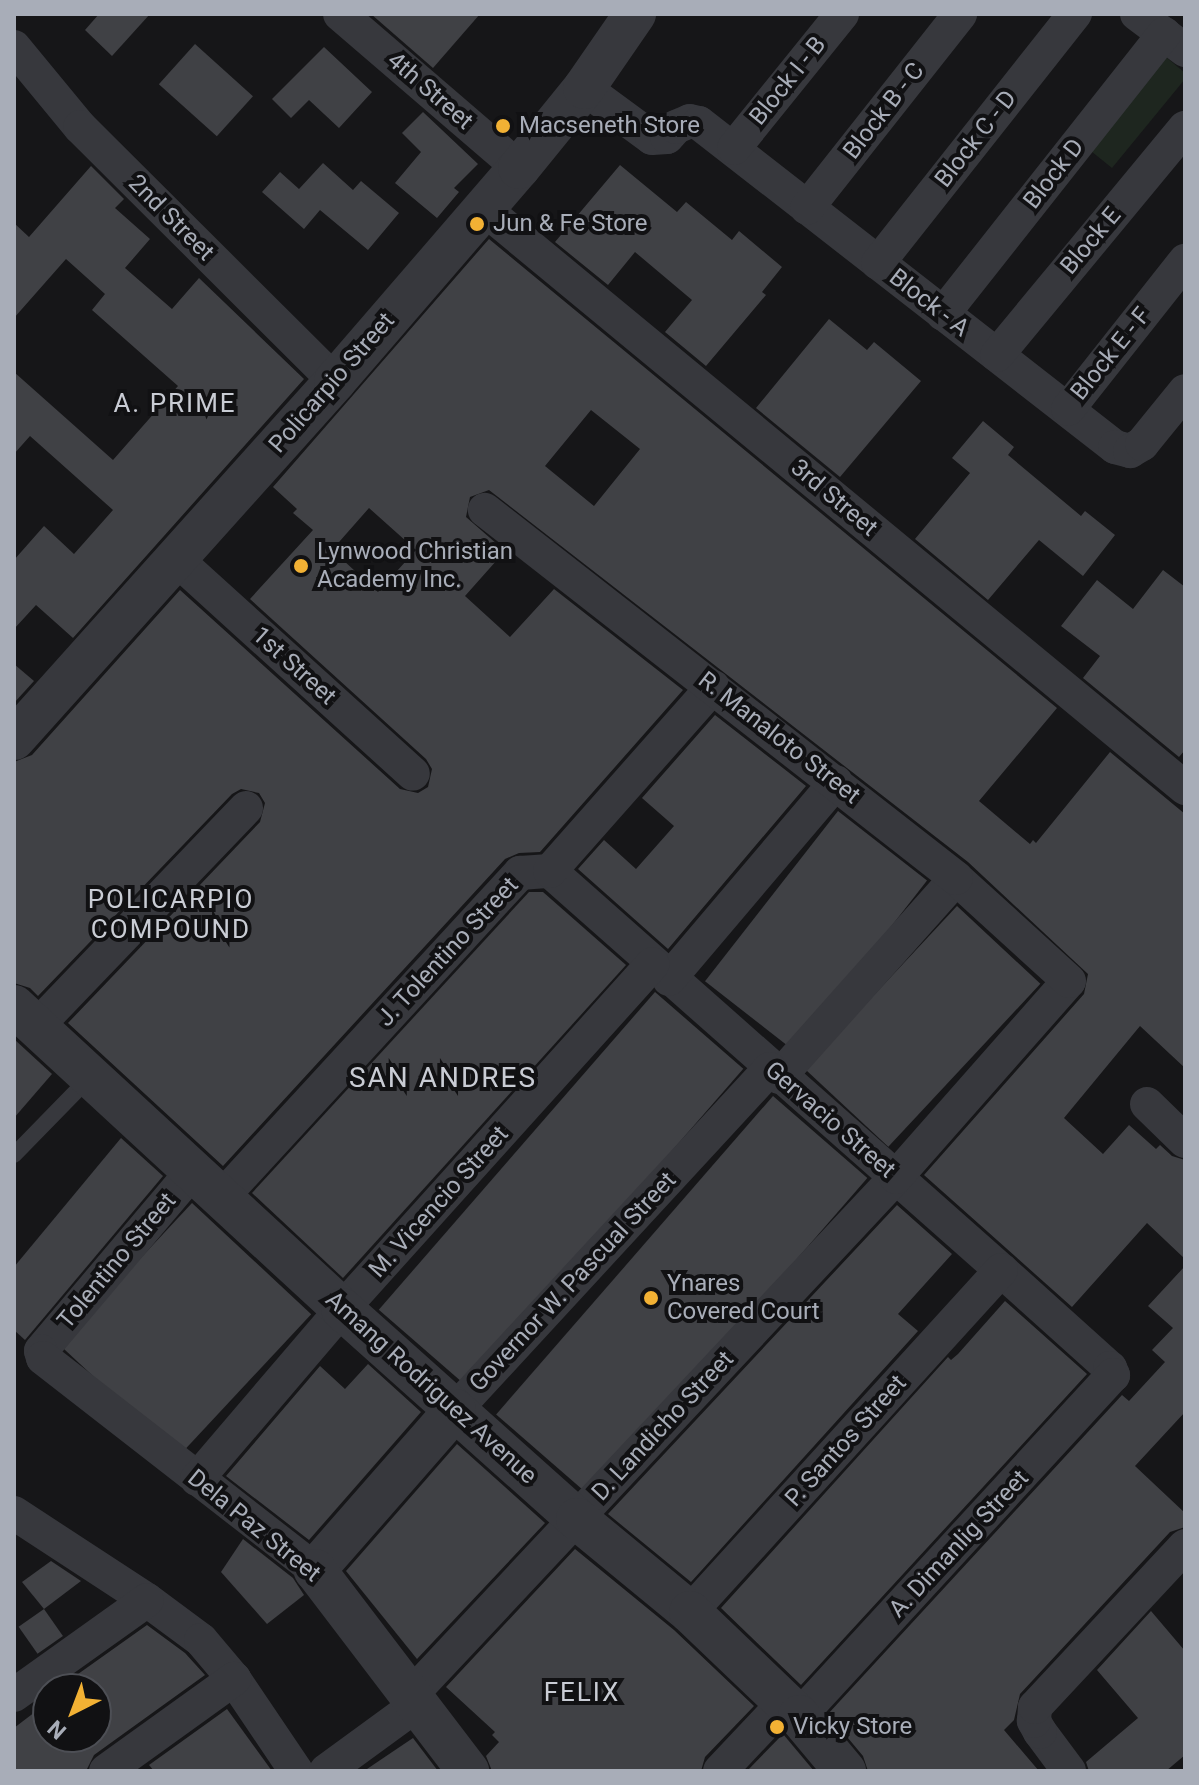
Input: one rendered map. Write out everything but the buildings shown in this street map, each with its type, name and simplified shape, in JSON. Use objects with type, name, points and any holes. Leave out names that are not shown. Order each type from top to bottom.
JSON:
[{"type":"street","name":"4th Street","points":[[340,14],[519,168]]},
{"type":"street","name":"Policarpio Street","points":[[14,739],[335,381],[519,168],[584,88],[635,14]]},
{"type":"street","name":"Block I - B","points":[[734,148],[842,14]]},
{"type":"street","name":"Block B - C","points":[[807,208],[960,14]]},
{"type":"street","name":"Block C - D","points":[[878,263],[1075,14]]},
{"type":"street","points":[[1137,14],[1174,42]]},
{"type":"street","name":"Block D","points":[[943,314],[1174,42]]},
{"type":"street","name":"2nd Street","points":[[14,47],[80,127],[335,381]]},
{"type":"street","name":"Block - A","points":[[584,88],[652,138],[667,137],[676,127],[690,121],[699,123],[1115,447],[1130,451],[1142,444],[1185,391]]},
{"type":"street","name":"Block E","points":[[997,355],[1185,128]]},
{"type":"street","name":"3rd Street","points":[[483,208],[1185,788]]},
{"type":"street","name":"Block E - F","points":[[1068,409],[1185,261]]},
{"type":"street","name":"R. Manaloto Street","points":[[485,510],[956,878],[1066,975]]},
{"type":"street","name":"1st Street","points":[[175,558],[413,774]]},
{"type":"street","name":"J. Tolentino Street","points":[[206,1185],[520,873],[550,871],[713,687]]},
{"type":"street","name":"M. Vicencio Street","points":[[197,1479],[342,1309],[836,782]]},
{"type":"street","points":[[25,1016],[246,808]]},
{"type":"street","name":"Gervacio Street","points":[[550,871],[1110,1368]]},
{"type":"street","name":"Governor W. Pascual Street","points":[[315,1570],[455,1410],[956,878]]},
{"type":"street","name":"D. Landicho Street","points":[[326,1771],[415,1699],[577,1519],[896,1177],[1066,987],[1066,975]]},
{"type":"street","name":"Amang Rodriguez Avenue","points":[[25,1016],[342,1309],[577,1519],[690,1612],[792,1709],[845,1771]]},
{"type":"street","points":[[1147,1104],[1185,1141]]},
{"type":"street","name":"Tolentino Street","points":[[41,1351],[206,1185]]},
{"type":"street","name":"P. Santos Street","points":[[690,1612],[1001,1270]]},
{"type":"street","name":"Dela Paz Street","points":[[41,1351],[47,1365],[315,1570],[468,1771]]},
{"type":"street","name":"A. Dimanlig Street","points":[[720,1771],[792,1709],[1111,1381],[1110,1368]]},
{"type":"street","points":[[14,1513],[28,1542],[147,1600],[201,1640],[234,1679],[296,1771]]},
{"type":"street","points":[[1069,1771],[1034,1721],[1035,1707],[1185,1546]]},
{"type":"street","points":[[14,1695],[147,1600]]},
{"type":"street","points":[[106,1771],[234,1679]]},
{"type":"lane","points":[[14,1155],[90,1077]]},
{"type":"shaded area","points":[[1147,41],[1185,73],[1185,79],[1112,168],[1071,135]]},
{"type":"place","name":"Macseneth Store","points":[[503,126]]},
{"type":"place","name":"Jun & Fe Store","points":[[477,224]]},
{"type":"place","name":"Lynwood Christian Academy Inc.","points":[[301,566]]},
{"type":"place","name":"Ynares Covered Court","points":[[651,1298]]},
{"type":"place","name":"Vicky Store","points":[[777,1727]]},
{"type":"district","name":"A. PRIME","points":[[175,404]]},
{"type":"district","name":"POLICARPIO COMPOUND","points":[[171,915]]},
{"type":"district","name":"SAN ANDRES","points":[[443,1078]]},
{"type":"district","name":"FELIX","points":[[582,1693]]}]
